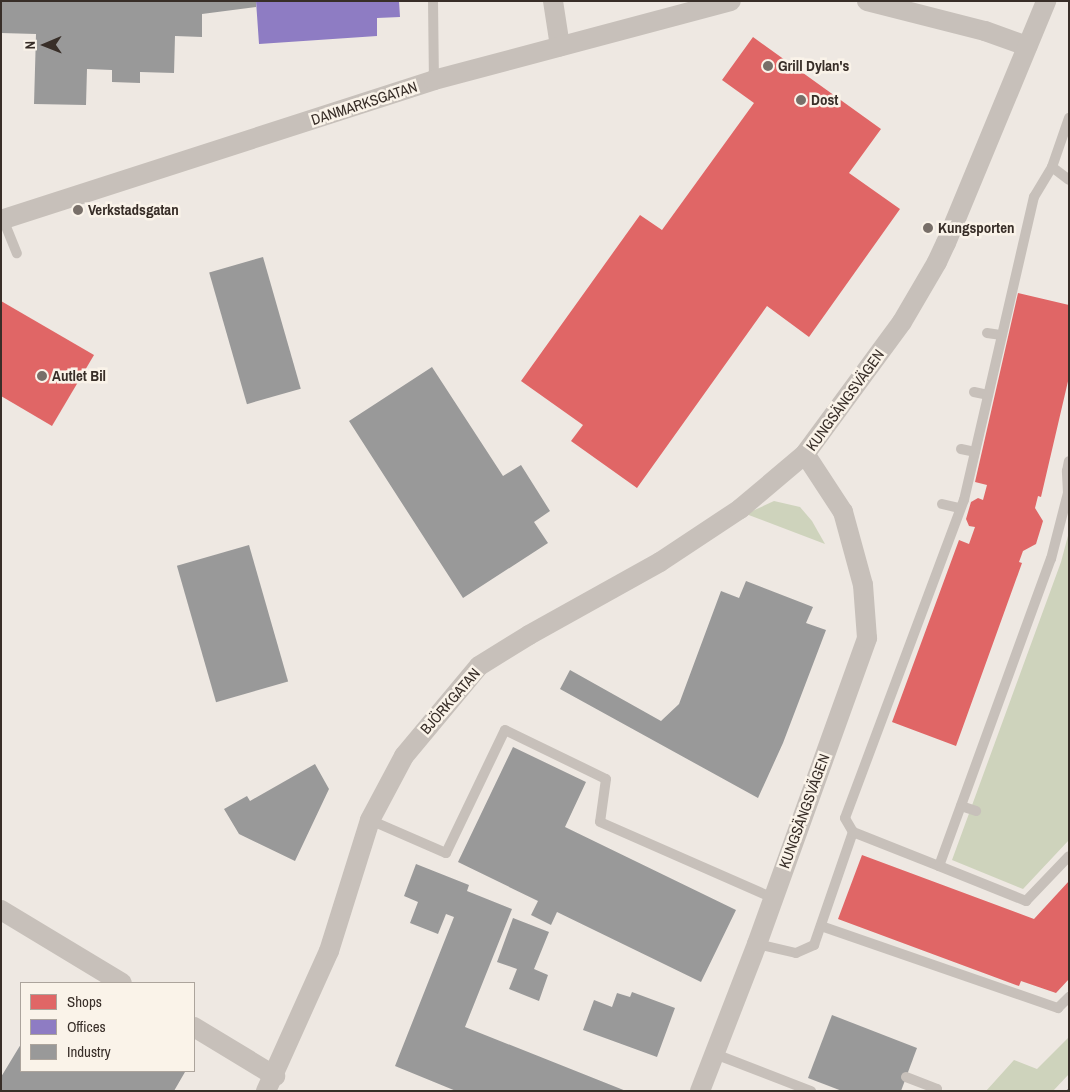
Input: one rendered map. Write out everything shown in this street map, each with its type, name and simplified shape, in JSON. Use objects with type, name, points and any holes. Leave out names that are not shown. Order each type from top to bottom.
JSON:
[{"type":"street","points":[[553,1],[560,46]]},
{"type":"street","name":"DANMARKSGATAN","points":[[2,219],[434,80],[731,1]]},
{"type":"street","points":[[867,1],[985,31],[1027,46]]},
{"type":"street","name":"KUNGSÄNGSVÄGEN","points":[[700,1091],[773,898],[867,638],[864,585],[843,512],[805,454],[902,322],[946,244],[1046,1]]},
{"type":"street","name":"BJÖRKGATAN","points":[[270,1083],[329,951],[370,820],[404,756],[479,666],[529,635],[668,556],[740,509],[805,454]]},
{"type":"street","points":[[1,910],[120,982]]},
{"type":"street","points":[[195,1028],[270,1083]]},
{"type":"lane","points":[[433,1],[434,80]]},
{"type":"lane","points":[[1069,118],[1052,166],[1034,196],[975,452],[960,508],[846,818],[853,832],[1026,901],[1069,856]]},
{"type":"lane","points":[[1052,166],[1069,180]]},
{"type":"lane","points":[[2,219],[17,253]]},
{"type":"lane","points":[[987,333],[1002,335]]},
{"type":"lane","points":[[974,392],[988,395]]},
{"type":"lane","points":[[961,449],[975,452]]},
{"type":"lane","points":[[938,866],[1051,559],[1068,493],[1067,471],[1069,461]]},
{"type":"lane","points":[[942,504],[960,508]]},
{"type":"lane","points":[[370,820],[446,853],[506,730],[606,779],[600,822],[773,898]]},
{"type":"lane","points":[[961,806],[976,811]]},
{"type":"lane","points":[[756,944],[796,953],[814,945],[853,832]]},
{"type":"lane","points":[[821,926],[1058,1008],[1069,997]]},
{"type":"lane","points":[[715,1054],[811,1091]]},
{"type":"lane","points":[[906,1077],[937,1089],[936,1091]]},
{"type":"green space","points":[[774,501],[800,507],[812,521],[825,544],[746,514]]},
{"type":"green space","points":[[1069,532],[1069,840],[1023,889],[952,860],[1061,562]]},
{"type":"green space","points":[[1069,1037],[1069,1074],[1053,1091],[986,1091],[1014,1060],[1037,1069]]},
{"type":"building: Shops","points":[[753,37],[881,129],[849,173],[900,209],[809,337],[767,306],[637,488],[571,441],[583,425],[521,381],[640,215],[662,230],[754,103],[722,80]]},
{"type":"building: Shops","points":[[1018,293],[1069,305],[1069,377],[1041,497],[1038,496],[1035,508],[1043,521],[1036,544],[1023,551],[1019,562],[1022,563],[956,746],[892,722],[959,540],[969,544],[975,527],[969,526],[966,519],[971,502],[978,498],[983,500],[987,485],[975,482]]},
{"type":"building: Shops","name":"Autlet Bil","points":[[1,301],[94,355],[52,426],[1,396]]},
{"type":"building: Shops","points":[[862,855],[1034,919],[1069,881],[1069,979],[1056,993],[1021,981],[1019,986],[838,919]]},
{"type":"building: Offices","points":[[256,1],[399,1],[400,17],[377,18],[377,36],[259,44]]},
{"type":"building: Industry","points":[[1,1],[256,1],[256,7],[202,14],[202,37],[175,36],[174,73],[140,72],[140,83],[112,82],[112,70],[87,69],[86,105],[34,104],[36,34],[1,33]]},
{"type":"building: Industry","points":[[263,257],[301,389],[247,404],[209,272]]},
{"type":"building: Industry","points":[[432,367],[503,476],[521,465],[550,511],[534,522],[548,543],[463,598],[349,421]]},
{"type":"building: Industry","points":[[249,545],[288,681],[216,702],[177,566]]},
{"type":"building: Industry","points":[[746,581],[813,607],[806,623],[826,630],[783,743],[758,798],[560,689],[570,670],[661,721],[679,704],[721,591],[739,598]]},
{"type":"building: Industry","points":[[513,747],[586,782],[565,827],[736,910],[701,982],[557,912],[551,925],[531,915],[538,901],[458,862]]},
{"type":"building: Industry","points":[[315,764],[329,789],[295,861],[239,834],[224,809],[247,796],[250,801]]},
{"type":"building: Industry","points":[[416,864],[469,885],[467,891],[512,909],[465,1027],[626,1091],[456,1091],[395,1066],[454,917],[446,914],[438,934],[410,923],[418,902],[404,896]]},
{"type":"building: Industry","points":[[513,918],[549,932],[534,969],[548,975],[539,1001],[509,989],[517,969],[497,962]]},
{"type":"building: Industry","points":[[632,992],[675,1008],[657,1057],[583,1030],[594,1000],[612,1007],[617,993],[630,997]]},
{"type":"building: Industry","points":[[832,1015],[917,1048],[901,1091],[842,1091],[808,1078]]},
{"type":"building: Industry","points":[[20,1046],[20,1072],[185,1072],[174,1091],[1,1091],[1,1077]]},
{"type":"place","name":"Grill Dylan's","points":[[768,66]]},
{"type":"place","name":"Dost","points":[[801,100]]},
{"type":"place","name":"Verkstadsgatan","points":[[78,210]]},
{"type":"place","name":"Kungsporten","points":[[928,228]]},
{"type":"place","name":"Autlet Bil","points":[[42,376]]}]
